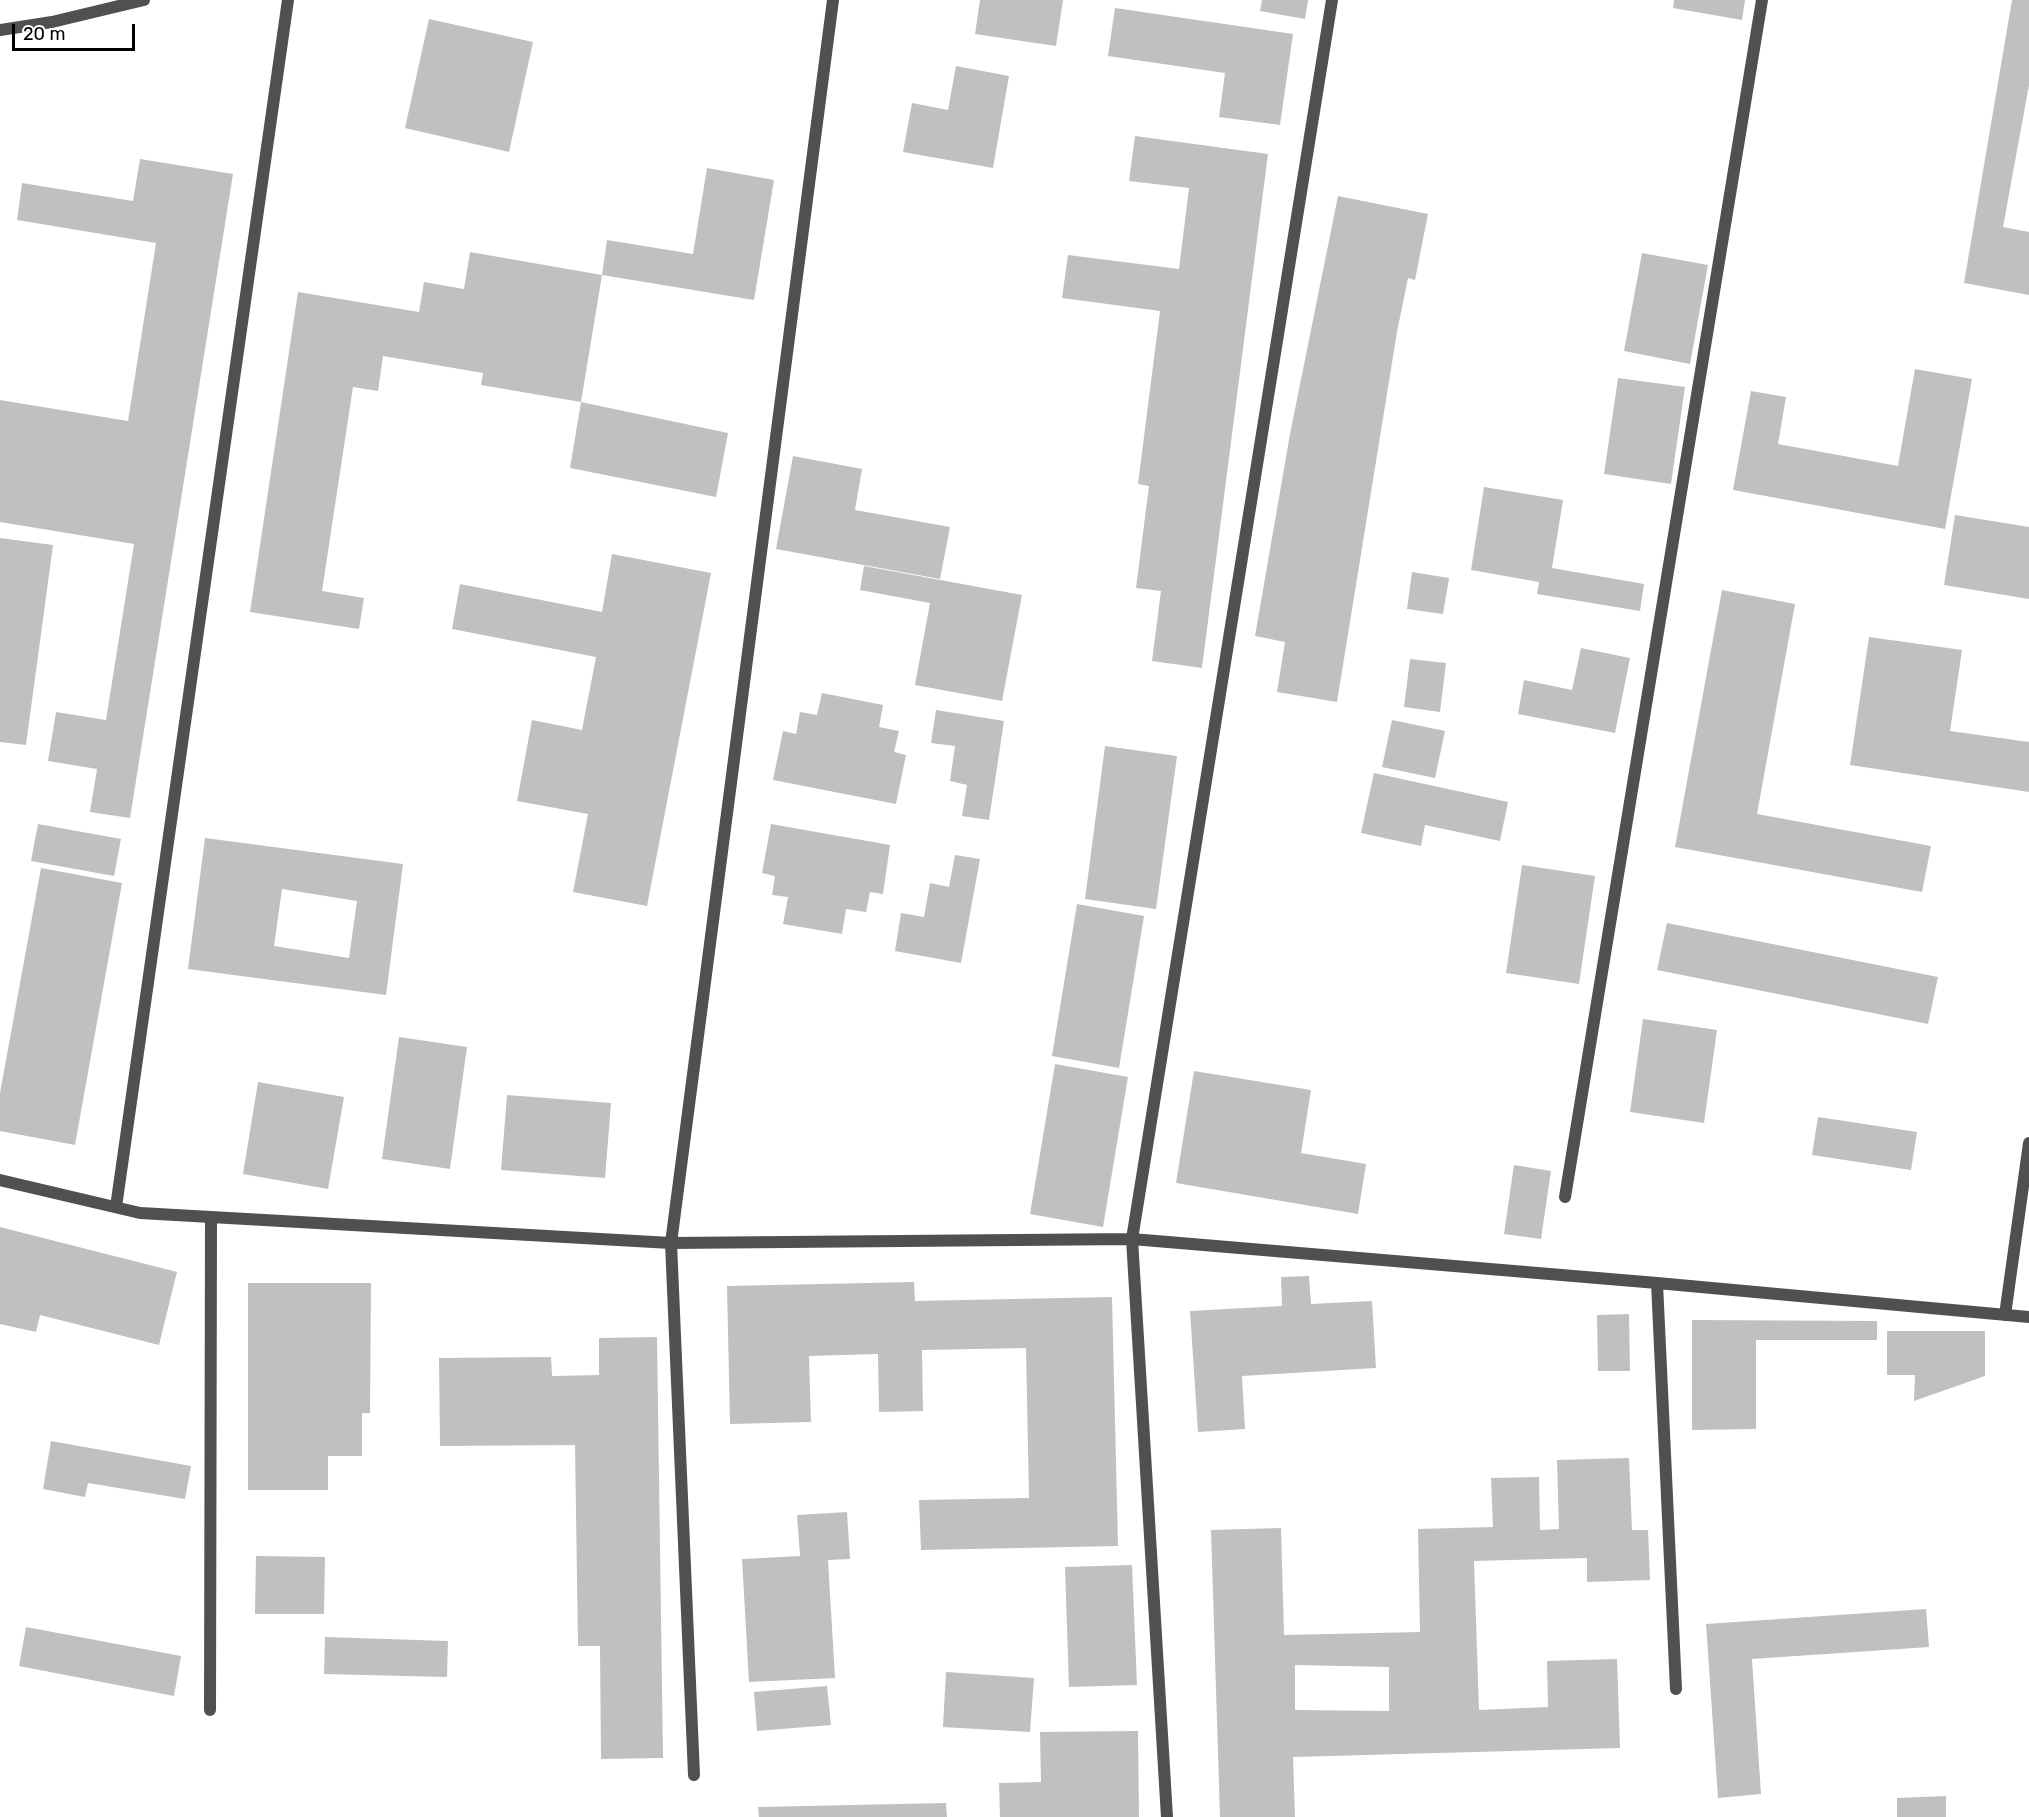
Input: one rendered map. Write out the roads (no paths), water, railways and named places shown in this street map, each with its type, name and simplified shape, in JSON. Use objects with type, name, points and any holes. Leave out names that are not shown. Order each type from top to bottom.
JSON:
[{"type":"street","points":[[0,30],[52,22],[144,0]]},
{"type":"street","points":[[116,1208],[288,0]]},
{"type":"street","points":[[694,1775],[671,1243],[833,0]]},
{"type":"street","points":[[1167,1817],[1132,1239],[1332,0]]},
{"type":"street","points":[[1565,1197],[1762,0]]},
{"type":"street","points":[[2005,1315],[2029,1143]]},
{"type":"street","points":[[0,1180],[141,1213],[671,1243],[1132,1239],[2029,1317]]},
{"type":"street","points":[[210,1710],[211,1217]]},
{"type":"street","points":[[1657,1283],[1676,1689]]}]
